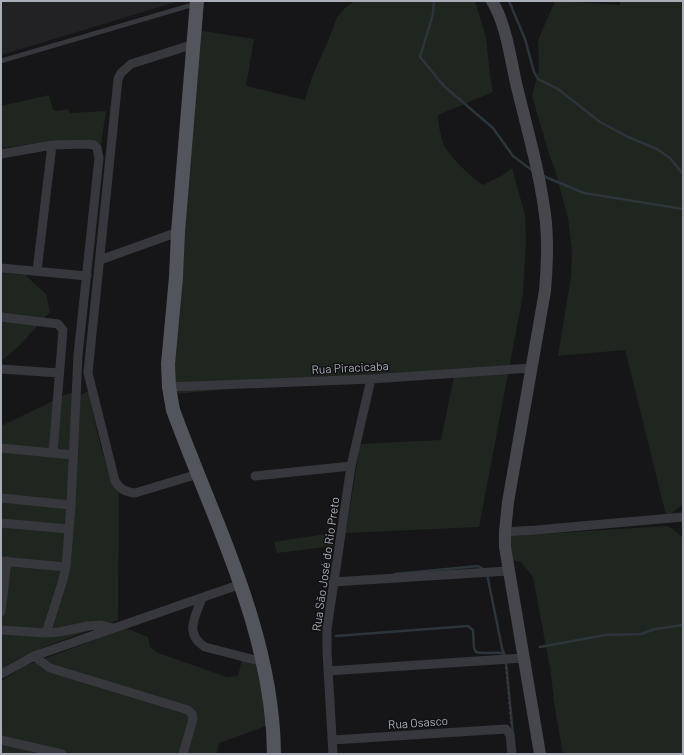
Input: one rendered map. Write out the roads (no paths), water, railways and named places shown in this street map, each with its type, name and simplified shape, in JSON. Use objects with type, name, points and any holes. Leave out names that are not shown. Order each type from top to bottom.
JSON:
[{"type":"main road","points":[[492,1],[503,27],[539,184],[546,224],[548,257],[545,291],[504,532],[508,571],[540,754]]},
{"type":"main road","points":[[197,2],[168,364],[169,387],[173,410],[242,584],[263,662],[274,732],[274,754]]},
{"type":"street","points":[[88,373],[117,90],[121,73],[131,64],[194,44]]},
{"type":"street","points":[[1,157],[1,154],[52,145],[94,144],[100,158],[88,276],[78,354],[71,505],[66,567],[46,633]]},
{"type":"street","points":[[37,271],[52,145]]},
{"type":"street","points":[[100,260],[178,232]]},
{"type":"street","points":[[1,268],[88,276]]},
{"type":"street","points":[[1,317],[58,324],[63,330],[54,453]]},
{"type":"street","points":[[78,354],[88,373],[115,481],[119,488],[126,492],[135,493],[198,474]]},
{"type":"street","name":"Rua Piracicaba","points":[[169,387],[371,379],[531,368]]},
{"type":"street","points":[[1,369],[59,373]]},
{"type":"street","name":"Rua São José do Rio Preto","points":[[333,754],[327,629],[351,466],[371,379]]},
{"type":"street","points":[[1,448],[73,455]]},
{"type":"street","points":[[255,476],[351,466]]},
{"type":"street","points":[[1,498],[71,505]]},
{"type":"street","points":[[504,532],[683,517]]},
{"type":"street","points":[[1,523],[69,529]]},
{"type":"street","points":[[1,612],[4,561],[66,567]]},
{"type":"street","points":[[333,582],[508,571]]},
{"type":"street","points":[[1,674],[34,656],[242,584]]},
{"type":"street","points":[[202,598],[192,625],[194,637],[198,642],[205,647],[263,662]]},
{"type":"street","points":[[1,630],[46,633],[100,625],[113,628]]},
{"type":"street","points":[[34,656],[50,668],[188,710],[192,714],[193,719],[183,754]]},
{"type":"street","points":[[328,671],[523,658]]},
{"type":"street","name":"Rua Osasco","points":[[332,740],[509,729],[512,754]]},
{"type":"street","points":[[1,740],[62,754]]},
{"type":"lane","points":[[1,61],[197,2]]},
{"type":"waterway","points":[[434,1],[433,14],[420,57],[444,86],[493,128],[513,156],[533,171]]},
{"type":"waterway","points":[[509,1],[525,39],[534,72],[538,79],[558,89],[600,122],[628,137],[657,149],[670,158],[683,174]]},
{"type":"waterway","points":[[543,176],[584,193],[683,209]]},
{"type":"waterway","points":[[395,574],[478,566],[484,570]]},
{"type":"waterway","points":[[487,574],[505,657]]},
{"type":"waterway","points":[[540,647],[605,635],[641,634],[655,629],[683,625]]},
{"type":"waterway","points":[[336,636],[468,626],[473,630],[474,648],[476,652],[503,653]]},
{"type":"waterway","points":[[506,662],[513,735]]}]
